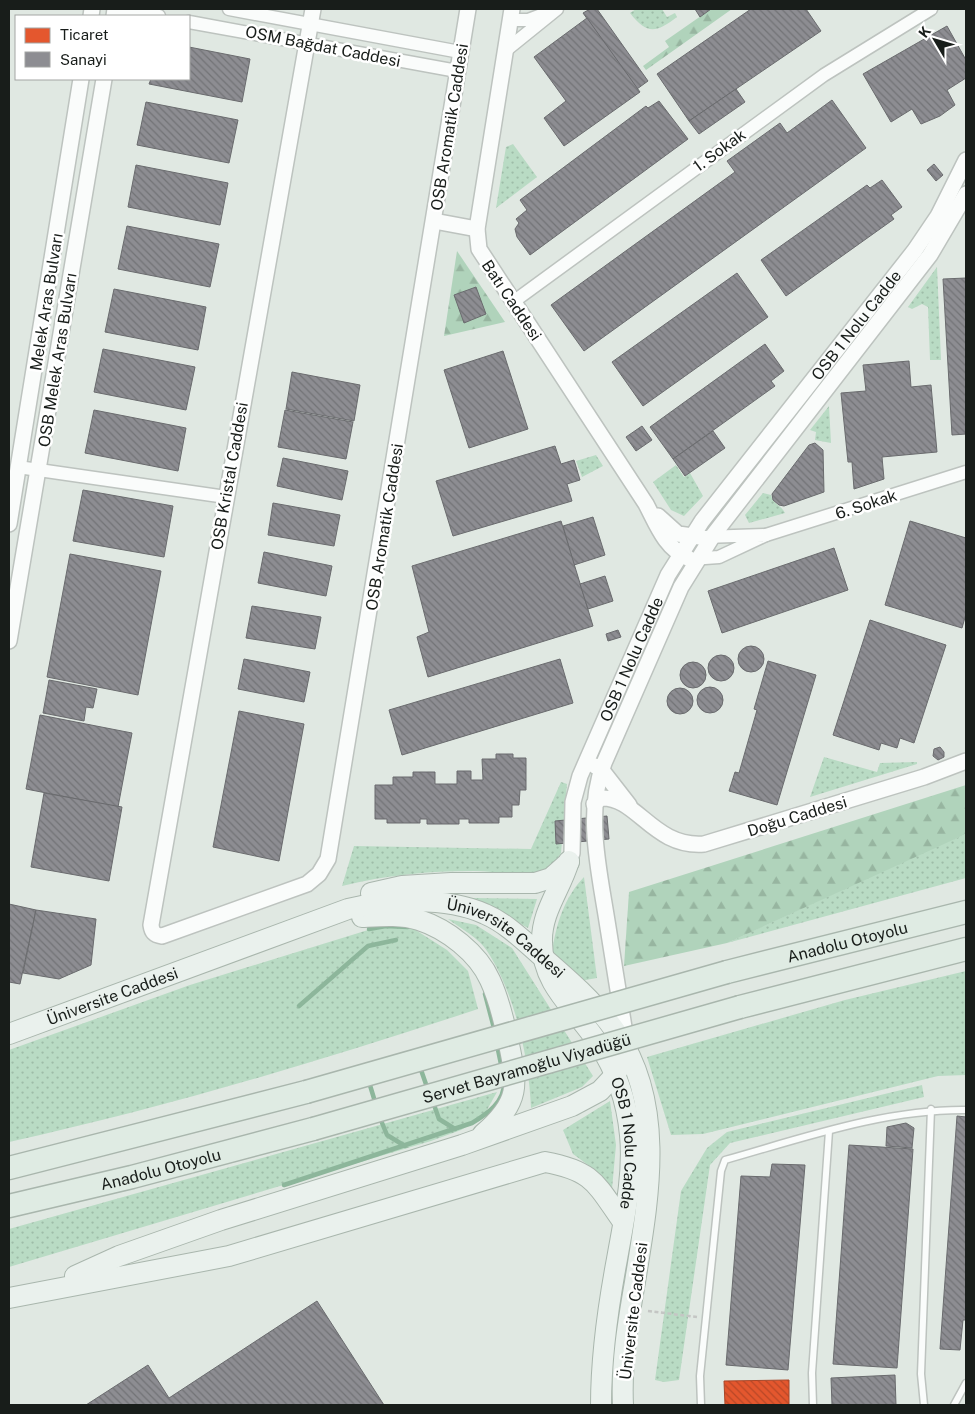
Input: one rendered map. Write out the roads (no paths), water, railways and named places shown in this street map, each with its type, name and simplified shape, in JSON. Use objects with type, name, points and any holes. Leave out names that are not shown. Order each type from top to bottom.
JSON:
[{"type":"highway","name":"Anadolu Otoyolu","points":[[9,1168],[306,1092],[727,972],[966,912]]},
{"type":"highway","name":"Servet Bayramoğlu Viyadüğü","points":[[313,1129],[740,1007],[966,949]]},
{"type":"highway","name":"Anadolu Otoyolu","points":[[9,1206],[132,1177],[313,1129]]},
{"type":"main road","points":[[310,922],[364,895],[402,886],[451,883],[535,883],[551,878],[570,861]]},
{"type":"main road","name":"OSB 1 Nolu Cadde","points":[[570,861],[565,877],[549,905],[542,942],[543,958],[550,979],[559,995],[597,1041],[615,1075],[624,1101],[630,1135],[630,1168],[623,1222]]},
{"type":"main road","name":"Üniversite Caddesi","points":[[9,1034],[310,922],[375,903],[438,903],[485,913],[508,928],[576,986],[596,1008],[616,1032],[628,1052],[643,1097],[650,1150],[650,1182],[625,1349],[623,1405]]},
{"type":"main road","points":[[310,922],[376,916],[418,920],[454,939],[479,964],[490,980],[503,1020],[514,1071],[515,1090],[510,1106],[499,1120],[476,1140]]},
{"type":"main road","points":[[45,1289],[119,1256],[221,1220],[476,1140],[589,1098],[600,1091],[615,1075],[628,1052]]},
{"type":"main road","points":[[9,1298],[45,1289],[229,1256],[546,1162],[570,1167],[593,1179],[623,1222]]},
{"type":"main road","name":"Üniversite Caddesi","points":[[601,1405],[605,1338],[623,1222]]},
{"type":"street","points":[[116,9],[153,15]]},
{"type":"street","name":"OSM Bağdat Caddesi","points":[[229,9],[460,52]]},
{"type":"street","name":"OSB Kristal Caddesi","points":[[162,936],[156,935],[151,931],[150,925],[313,9]]},
{"type":"street","name":"OSB Aromatik Caddesi","points":[[162,936],[307,884],[319,874],[328,859],[468,9]]},
{"type":"street","points":[[511,14],[528,20],[558,9]]},
{"type":"street","points":[[505,51],[558,9]]},
{"type":"street","name":"1. Sokak","points":[[513,302],[817,79],[932,9]]},
{"type":"street","name":"Batı Caddesi","points":[[511,14],[477,229],[478,243],[482,256],[646,504],[666,541],[688,558]]},
{"type":"street","name":"OSM Bağdat Caddesi","points":[[190,22],[307,42],[457,71]]},
{"type":"street","name":"Melek Aras Bulvarı","points":[[9,524],[81,80]]},
{"type":"street","name":"OSB Melek Aras Bulvarı","points":[[9,641],[104,80]]},
{"type":"street","name":"OSB 1 Nolu Cadde","points":[[570,861],[572,853],[573,802],[583,769],[661,590],[688,558],[701,537],[903,266],[933,223],[966,160]]},
{"type":"street","name":"OSB 1 Nolu Cadde","points":[[701,537],[930,255],[966,194]]},
{"type":"street","points":[[434,221],[477,229]]},
{"type":"street","points":[[18,468],[39,469],[226,497]]},
{"type":"street","name":"6. Sokak","points":[[688,558],[719,557],[766,535],[966,472]]},
{"type":"street","name":"Batı Caddesi","points":[[646,504],[674,531],[701,537]]},
{"type":"street","name":"6. Sokak","points":[[701,537],[766,535]]},
{"type":"street","name":"OSB 1 Nolu Cadde","points":[[628,1052],[597,854],[595,788],[601,769],[681,587],[688,558]]},
{"type":"street","name":"Doğu Caddesi","points":[[594,804],[601,798],[610,798],[632,810],[668,837],[687,844],[704,844],[924,777],[966,761]]},
{"type":"street","points":[[583,769],[593,765],[601,769]]},
{"type":"street","name":"Doğu Caddesi","points":[[601,769],[632,810]]},
{"type":"lane","points":[[701,1405],[700,1376],[721,1171],[725,1160],[829,1131],[932,1109],[966,1110]]},
{"type":"lane","points":[[924,1405],[921,1374],[932,1109]]},
{"type":"lane","points":[[813,1405],[812,1372],[829,1131]]},
{"type":"lane","points":[[954,1405],[966,1383]]},
{"type":"waterway","points":[[369,929],[386,926],[408,927]]},
{"type":"waterway","points":[[299,1006],[368,946],[396,940]]},
{"type":"waterway","points":[[485,994],[495,1032]]},
{"type":"waterway","points":[[497,1045],[502,1069]]},
{"type":"waterway","points":[[420,1067],[428,1090]]},
{"type":"waterway","points":[[369,1082],[376,1105]]},
{"type":"waterway","points":[[284,1185],[472,1123],[494,1107],[502,1096],[504,1082]]},
{"type":"waterway","points":[[433,1102],[439,1119],[455,1129]]},
{"type":"waterway","points":[[380,1118],[387,1135],[405,1146]]}]
